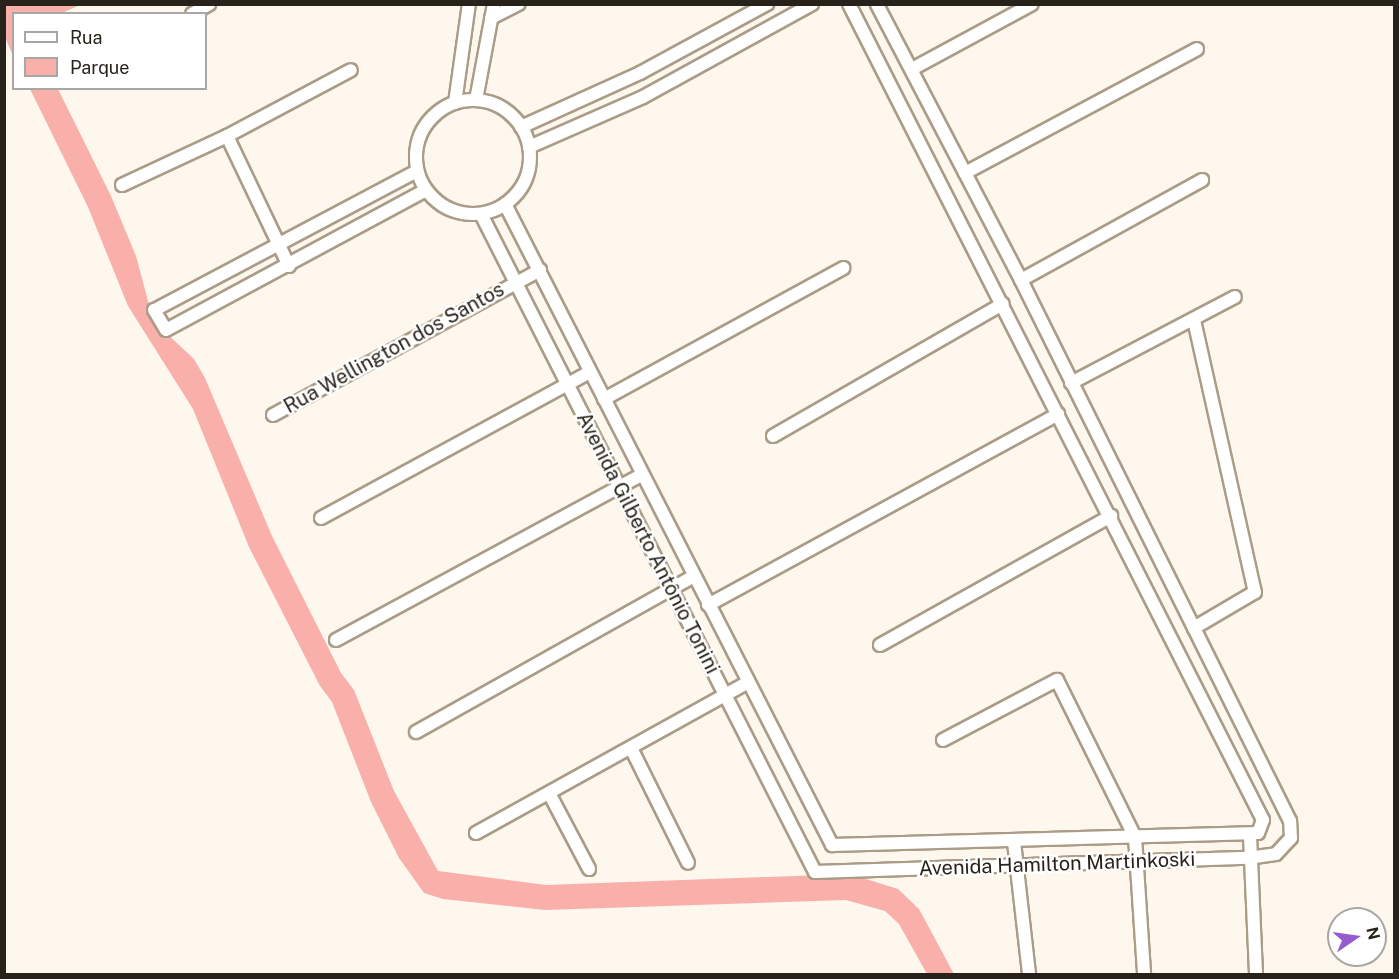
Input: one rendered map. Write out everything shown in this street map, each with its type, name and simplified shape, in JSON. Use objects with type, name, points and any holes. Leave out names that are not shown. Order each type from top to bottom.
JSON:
[{"type":"street","points":[[195,12],[209,4]]},
{"type":"street","points":[[455,103],[469,4]]},
{"type":"street","points":[[476,100],[494,4]]},
{"type":"street","points":[[491,18],[519,4]]},
{"type":"street","points":[[521,126],[640,73],[767,4]]},
{"type":"street","points":[[529,147],[643,98],[812,4]]},
{"type":"street","points":[[849,4],[1111,516],[1263,820],[1248,858],[1256,975]]},
{"type":"street","points":[[877,4],[1021,280],[1194,628],[1255,592],[1194,320]]},
{"type":"street","points":[[912,69],[1032,4]]},
{"type":"street","points":[[965,173],[1197,49]]},
{"type":"street","points":[[122,185],[227,136],[351,70]]},
{"type":"street","points":[[476,100],[497,105],[521,126],[529,147],[526,177],[505,204],[481,214],[451,210],[426,190],[417,171],[416,150],[423,129],[436,113],[455,103],[476,100]]},
{"type":"street","points":[[227,136],[289,266]]},
{"type":"street","points":[[417,171],[279,246],[154,310],[166,330],[289,266],[426,190]]},
{"type":"street","points":[[1021,280],[1202,180]]},
{"type":"street","name":"Avenida Gilberto Antônio Tonini","points":[[505,204],[747,683],[829,842],[836,847]]},
{"type":"street","name":"Avenida Gilberto Antônio Tonini","points":[[481,214],[815,872]]},
{"type":"street","points":[[604,399],[843,268]]},
{"type":"street","name":"Rua Wellington dos Santos","points":[[273,415],[540,270]]},
{"type":"street","points":[[1071,383],[1235,297]]},
{"type":"street","points":[[773,436],[1003,304]]},
{"type":"street","points":[[321,518],[590,372]]},
{"type":"street","points":[[708,605],[1058,414]]},
{"type":"street","points":[[336,640],[641,476]]},
{"type":"street","points":[[880,645],[1111,516]]},
{"type":"street","points":[[416,732],[694,576]]},
{"type":"street","name":"Avenida Hamilton Martinkoski","points":[[815,872],[1248,858],[1276,854],[1291,838],[1290,821],[1194,628]]},
{"type":"street","points":[[943,740],[1057,680],[1135,837],[1144,975]]},
{"type":"street","points":[[476,833],[747,683]]},
{"type":"street","points":[[631,748],[688,863]]},
{"type":"street","points":[[549,794],[589,869]]},
{"type":"street","name":"Avenida Hamilton Martinkoski","points":[[836,847],[1256,833]]},
{"type":"street","points":[[1014,842],[1014,866],[1029,975]]},
{"type":"green space","points":[[5,4],[80,4],[64,12],[12,12],[12,54],[5,37]]},
{"type":"green space","points":[[30,90],[58,90],[111,196],[136,256],[151,312],[165,332],[194,359],[205,378],[272,536],[341,673],[354,690],[394,791],[438,871],[546,885],[850,874],[898,889],[919,909],[954,974],[927,974],[899,924],[885,911],[846,900],[545,910],[443,899],[424,893],[399,858],[371,802],[332,702],[320,686],[249,547],[193,409],[128,306],[88,207]]}]
